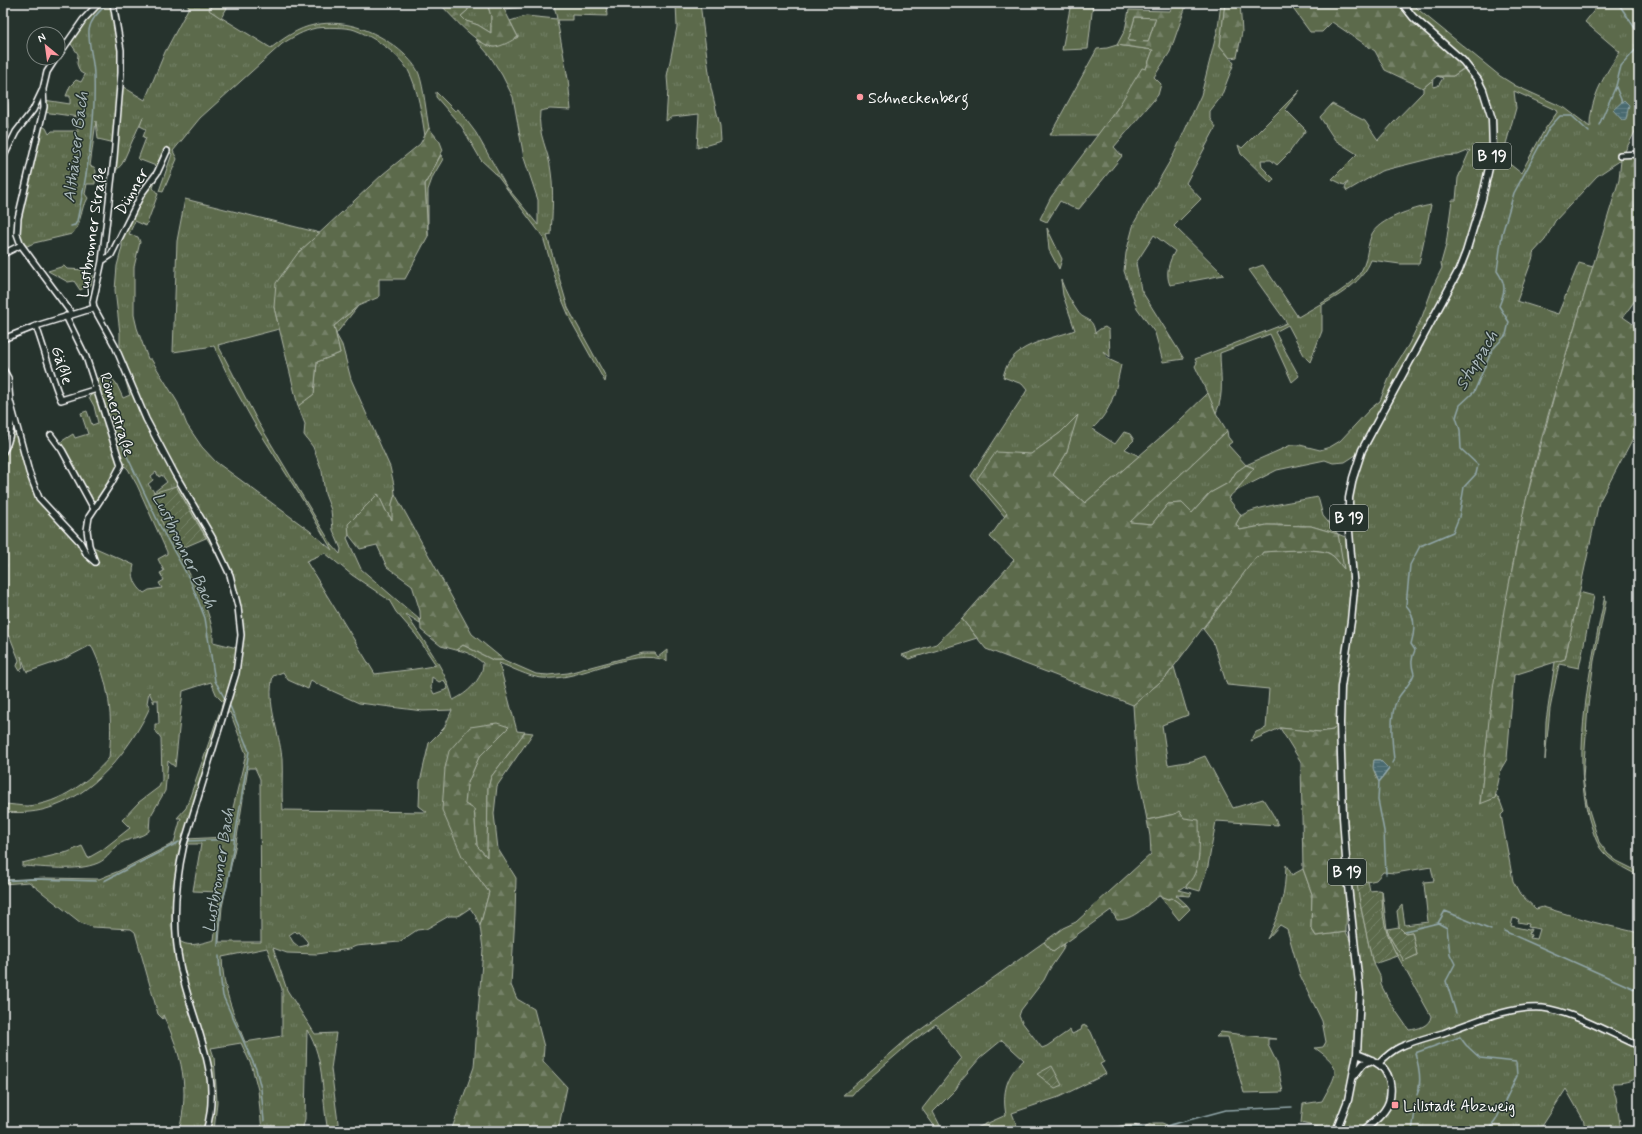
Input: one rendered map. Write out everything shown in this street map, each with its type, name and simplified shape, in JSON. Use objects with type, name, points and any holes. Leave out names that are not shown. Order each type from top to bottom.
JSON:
[{"type":"main road","name":"B 19","points":[[1357,1054],[1360,993],[1348,886],[1343,817],[1340,723],[1342,687],[1354,589],[1349,532],[1350,488],[1362,450],[1448,290],[1466,252],[1482,199],[1493,150],[1492,119],[1483,90],[1478,80],[1463,61],[1414,17],[1402,3]]},
{"type":"main road","points":[[1336,1131],[1348,1100],[1357,1054],[1378,1064],[1384,1070],[1389,1079],[1390,1096],[1384,1111],[1363,1131]]},
{"type":"main road","points":[[1351,1081],[1363,1064],[1372,1060]]},
{"type":"street","points":[[66,44],[83,20],[99,3]]},
{"type":"street","name":"Lustbronner Straße","points":[[113,3],[119,35],[121,59],[114,158],[102,261],[93,302],[94,308],[115,346],[146,419],[175,474],[212,536],[230,575],[238,607],[241,635],[236,673],[184,844],[178,870],[176,930],[180,965],[190,1004],[206,1051],[210,1070],[212,1099],[206,1131]]},
{"type":"street","points":[[3,158],[16,132],[33,110],[52,66]]},
{"type":"street","points":[[43,89],[44,107],[17,223],[17,234],[21,245],[72,314]]},
{"type":"street","name":"Dünner","points":[[102,261],[111,255],[142,193],[157,173],[167,151]]},
{"type":"street","points":[[1620,155],[1639,154]]},
{"type":"street","points":[[3,254],[21,245]]},
{"type":"street","points":[[3,339],[36,326],[94,308]]},
{"type":"street","name":"Römerstraße","points":[[10,401],[29,472],[38,498],[80,542],[87,555],[95,562],[88,545],[87,530],[89,517],[112,482],[121,465],[86,357],[66,316]]},
{"type":"street","name":"Gäßle","points":[[36,326],[43,345],[52,380],[61,400],[97,390]]},
{"type":"street","points":[[3,368],[8,378],[11,428],[9,443],[3,452]]},
{"type":"street","points":[[51,435],[62,450],[94,509]]},
{"type":"street","points":[[1378,1064],[1391,1052],[1410,1043],[1480,1020],[1530,1008],[1548,1009],[1570,1015],[1639,1046]]},
{"type":"green space","points":[[99,3],[113,3],[122,50],[120,85],[145,100],[165,52],[189,7],[184,3],[213,3],[209,10],[271,48],[302,28],[326,23],[350,25],[373,33],[384,39],[404,54],[418,71],[421,80],[429,128],[425,136],[419,102],[408,70],[404,64],[385,46],[352,29],[330,27],[311,29],[298,34],[282,44],[200,118],[173,151],[177,159],[163,192],[159,191],[172,154],[167,151],[169,148],[164,149],[156,166],[138,159],[146,138],[143,137],[146,129],[140,126],[143,117],[122,164],[111,176],[115,143],[98,139],[96,121],[90,166],[94,167],[96,171],[95,184],[87,184],[85,194],[88,198],[84,204],[78,226],[72,234],[34,243],[23,248],[17,234],[40,125],[46,128],[49,134],[52,131],[79,131],[76,126],[79,117],[43,112],[44,100],[70,104],[70,96],[66,96],[70,86],[76,80],[81,82],[85,75],[80,72],[77,64],[78,54],[69,41]]},
{"type":"green space","points":[[213,3],[230,3],[221,18],[209,10]]},
{"type":"green space","points":[[439,3],[453,3],[454,8],[461,3],[465,3],[468,10],[461,16],[466,21],[478,25],[491,33],[491,16],[487,3],[497,3],[504,9],[518,37],[495,47],[488,46],[465,30]]},
{"type":"green space","points":[[465,3],[487,3],[491,16],[491,33],[478,25],[466,21],[461,16],[468,10]]},
{"type":"green space","points":[[497,3],[606,3],[607,16],[572,15],[572,20],[557,20],[568,79],[571,110],[550,109],[540,111],[540,128],[550,164],[552,180],[551,235],[547,236],[568,308],[606,377],[605,382],[571,321],[561,297],[543,237],[495,173],[481,160],[462,127],[436,97],[436,92],[455,111],[458,109],[476,133],[506,186],[538,225],[538,200],[524,158],[513,97],[490,56],[476,40],[494,47],[518,37],[510,21],[526,16],[557,19],[554,5],[504,9]]},
{"type":"green space","points":[[676,3],[700,3],[711,88],[720,126],[721,141],[697,148],[699,114],[672,117],[666,121],[668,89],[667,76],[677,27]]},
{"type":"green space","points":[[1071,3],[1093,3],[1088,49],[1062,50]]},
{"type":"green space","points":[[1174,3],[1187,3],[1170,52],[1154,77],[1161,84],[1158,95],[1114,147],[1122,156],[1079,209],[1071,207],[1060,201],[1047,222],[1040,219],[1051,197],[1117,109],[1142,68],[1146,69],[1153,50],[1117,45],[1125,30],[1129,10],[1170,11]],"holes":[[[1135,17],[1156,18],[1148,42],[1128,41]]]},
{"type":"green space","points":[[1221,3],[1225,3],[1220,46],[1234,63],[1221,97],[1210,111],[1210,119],[1216,127],[1186,183],[1201,199],[1174,226],[1224,275],[1170,285],[1168,268],[1175,251],[1154,235],[1136,263],[1141,290],[1184,359],[1163,362],[1155,333],[1137,308],[1124,271],[1126,253],[1134,223],[1174,154],[1201,95],[1218,28]]},
{"type":"green space","points":[[1225,3],[1240,3],[1242,32],[1237,57],[1230,58],[1220,46]]},
{"type":"green space","points":[[1287,3],[1394,3],[1467,66],[1453,76],[1437,76],[1423,88],[1385,70],[1375,51],[1332,22],[1322,32],[1310,32],[1291,6]]},
{"type":"green space","points":[[1394,3],[1412,3],[1500,76],[1516,86],[1565,108],[1590,127],[1590,117],[1598,90],[1620,52],[1585,22],[1600,3],[1639,3],[1639,124],[1623,155],[1620,155],[1621,160],[1597,176],[1555,221],[1545,240],[1533,253],[1533,257],[1517,301],[1558,314],[1579,263],[1593,267],[1540,445],[1517,542],[1498,653],[1480,803],[1495,798],[1496,795],[1500,801],[1504,812],[1501,815],[1513,881],[1520,894],[1536,909],[1543,907],[1593,922],[1639,933],[1639,1076],[1626,1082],[1613,1083],[1612,1087],[1616,1097],[1621,1131],[1586,1131],[1583,1119],[1566,1089],[1539,1131],[1318,1131],[1318,1127],[1301,1123],[1303,1104],[1322,1101],[1334,1077],[1334,1066],[1315,1048],[1323,1047],[1326,1042],[1322,1021],[1300,975],[1287,929],[1280,925],[1267,939],[1279,912],[1285,885],[1286,865],[1292,875],[1303,869],[1312,894],[1311,928],[1316,936],[1346,932],[1352,944],[1358,970],[1357,944],[1348,886],[1343,817],[1340,711],[1338,723],[1333,730],[1320,732],[1280,728],[1251,741],[1256,732],[1266,728],[1269,689],[1227,685],[1213,642],[1203,629],[1256,556],[1260,556],[1263,552],[1297,550],[1323,551],[1333,556],[1343,568],[1338,534],[1350,539],[1349,498],[1362,451],[1345,462],[1333,463],[1325,460],[1277,470],[1236,491],[1254,468],[1246,465],[1291,445],[1300,445],[1320,450],[1330,447],[1340,441],[1370,409],[1380,401],[1392,371],[1409,344],[1422,317],[1434,284],[1442,268],[1441,263],[1446,245],[1452,200],[1456,200],[1458,178],[1470,150],[1458,155],[1441,156],[1381,171],[1347,191],[1345,188],[1348,182],[1344,185],[1332,179],[1357,154],[1335,140],[1320,117],[1332,104],[1365,121],[1378,140],[1423,92],[1423,88],[1434,79],[1433,87],[1438,86],[1443,78],[1437,76],[1453,76],[1467,67],[1456,54]],"holes":[[[1514,91],[1558,111],[1545,129],[1521,173],[1502,158],[1516,108]],[[1374,760],[1380,760],[1388,769],[1379,782],[1374,769]],[[1431,867],[1434,881],[1424,882],[1428,922],[1405,925],[1402,905],[1397,911],[1399,927],[1405,933],[1412,932],[1417,955],[1404,960],[1391,939],[1387,929],[1382,891],[1382,909],[1386,935],[1431,1016],[1426,1025],[1409,1030],[1391,1004],[1381,985],[1380,976],[1372,960],[1360,903],[1358,884],[1376,880],[1383,872],[1395,873]],[[1513,918],[1519,919],[1518,922],[1529,924],[1528,927],[1540,929],[1537,939],[1530,938],[1531,935],[1529,934],[1531,929],[1529,930],[1511,926]]]},
{"type":"green space","points":[[1135,17],[1156,17],[1148,42],[1128,41]]},
{"type":"green space","points":[[1117,45],[1153,50],[1146,69],[1098,135],[1050,135],[1097,49]]},
{"type":"green space","points":[[3,80],[8,103],[9,129],[3,127]]},
{"type":"green space","points":[[1300,90],[1285,109],[1306,130],[1288,154],[1277,165],[1271,160],[1261,160],[1262,167],[1274,179],[1271,183],[1241,154],[1238,145],[1242,148]]},
{"type":"green space","points":[[429,128],[440,142],[443,150],[425,184],[428,236],[405,279],[379,279],[379,297],[358,306],[334,326],[340,353],[317,362],[314,394],[298,406],[274,307],[276,283],[298,253],[383,174],[420,144]]},
{"type":"green space","points":[[1639,154],[1639,295],[1623,317],[1639,328],[1639,402],[1631,414],[1639,420],[1639,427],[1599,502],[1565,659],[1514,675],[1507,759],[1501,769],[1495,798],[1480,804],[1490,711],[1504,610],[1525,504],[1557,385],[1619,180],[1620,155]]},
{"type":"green space","points":[[441,155],[443,159],[433,176],[428,190],[428,236],[425,184]]},
{"type":"green space","points":[[157,176],[153,188],[158,194],[146,226],[135,221],[129,234],[138,237],[140,242],[134,267],[134,315],[148,359],[151,359],[178,403],[187,425],[202,447],[216,462],[310,531],[332,550],[309,510],[254,423],[230,380],[214,346],[173,352],[177,241],[185,199],[320,233],[298,253],[274,307],[279,329],[218,345],[258,422],[332,545],[340,554],[341,549],[333,530],[331,510],[325,494],[322,471],[313,447],[304,435],[305,424],[298,406],[314,394],[317,362],[340,353],[334,326],[358,306],[336,334],[342,345],[351,379],[390,467],[395,494],[392,504],[393,521],[386,511],[378,494],[349,524],[349,535],[347,538],[361,569],[420,620],[420,623],[406,614],[440,666],[450,688],[453,700],[469,690],[477,680],[482,669],[483,663],[477,658],[456,650],[463,645],[493,660],[504,660],[536,674],[548,675],[568,673],[643,653],[655,653],[658,657],[667,650],[667,661],[653,658],[637,658],[557,678],[537,677],[499,663],[517,731],[525,732],[491,777],[488,788],[487,857],[477,846],[474,809],[464,804],[467,785],[479,757],[509,727],[445,768],[462,856],[489,892],[480,926],[470,908],[458,916],[449,916],[426,929],[417,930],[399,942],[356,946],[349,949],[317,954],[287,953],[273,948],[287,990],[315,1034],[336,1033],[331,1069],[339,1130],[345,1128],[363,1131],[328,1131],[320,1066],[313,1042],[307,1030],[305,1119],[302,1131],[262,1131],[258,1090],[252,1067],[241,1043],[211,1048],[214,1057],[217,1102],[214,1131],[179,1131],[184,1100],[184,1086],[179,1058],[170,1029],[163,1015],[163,1019],[158,1014],[135,932],[131,929],[92,927],[81,923],[29,882],[3,884],[3,880],[46,878],[99,879],[119,871],[174,843],[181,818],[177,818],[186,808],[223,702],[217,696],[211,682],[183,691],[175,767],[168,761],[165,791],[150,817],[149,831],[143,835],[121,843],[105,859],[90,866],[60,868],[22,866],[22,863],[68,852],[82,846],[88,858],[102,850],[130,828],[122,820],[139,802],[159,787],[162,780],[161,738],[155,730],[155,724],[159,724],[158,700],[154,700],[154,703],[149,692],[147,703],[150,707],[142,723],[121,755],[94,783],[63,803],[46,809],[14,813],[3,812],[3,804],[28,806],[52,801],[83,783],[109,758],[111,728],[109,700],[106,687],[91,645],[62,660],[27,672],[21,656],[23,667],[20,671],[17,666],[19,660],[10,637],[3,632],[3,627],[8,629],[8,601],[3,573],[3,452],[11,428],[16,421],[39,498],[95,561],[89,545],[134,565],[134,580],[144,593],[149,590],[162,588],[159,583],[164,580],[160,573],[164,571],[158,559],[167,554],[167,552],[137,485],[128,469],[121,463],[94,509],[59,446],[62,441],[73,434],[75,438],[88,434],[81,413],[87,411],[92,425],[98,423],[94,406],[89,397],[97,389],[94,380],[108,374],[116,383],[123,398],[130,395],[115,346],[120,349],[120,333],[115,290],[117,266],[122,247],[122,235],[142,193]],"holes":[[[156,472],[159,477],[162,475],[167,482],[154,492],[148,484],[153,480],[151,476]],[[176,486],[224,567],[233,590],[238,634],[237,648],[213,642],[213,631],[201,596],[178,552],[180,549],[171,532],[167,533],[164,517]],[[325,553],[352,575],[389,600],[396,612],[416,635],[436,665],[375,674],[306,561]],[[283,672],[288,680],[308,689],[311,680],[359,703],[423,711],[452,710],[444,728],[429,743],[420,782],[419,806],[427,812],[283,810],[282,758],[271,697],[273,676]],[[432,677],[439,682],[444,680],[448,689],[434,694],[431,688]],[[230,712],[246,754],[226,837],[186,839],[223,717]],[[248,768],[255,768],[260,779],[261,942],[219,942],[222,907],[236,843]],[[184,844],[201,844],[193,891],[220,892],[214,940],[190,945],[177,939],[178,870]],[[295,931],[297,933],[299,932],[307,941],[308,945],[299,947],[293,942],[289,935]],[[267,948],[282,989],[282,1036],[245,1042],[229,1001],[224,980],[222,957]]]},
{"type":"green space","points":[[1431,205],[1419,264],[1400,264],[1371,260],[1357,281],[1322,305],[1322,331],[1310,362],[1305,357],[1288,325],[1275,332],[1299,376],[1292,382],[1270,334],[1220,353],[1221,391],[1219,406],[1216,413],[1195,366],[1197,363],[1195,359],[1287,323],[1249,270],[1263,265],[1298,317],[1338,293],[1358,276],[1364,266],[1371,236],[1381,224],[1397,215]]},
{"type":"green space","points":[[1047,228],[1062,259],[1059,269],[1049,250]]},
{"type":"green space","points":[[64,266],[67,269],[86,270],[93,275],[91,285],[80,290],[74,281],[68,282],[48,271]]},
{"type":"green space","points":[[1061,280],[1075,308],[1080,315],[1090,321],[1095,333],[1105,327],[1109,330],[1110,357],[1103,351],[1108,359],[1121,365],[1115,392],[1109,407],[1099,422],[1092,429],[1115,444],[1124,432],[1130,434],[1134,440],[1125,449],[1139,456],[1085,503],[1053,475],[1066,454],[1077,416],[1060,433],[1031,454],[977,479],[1008,513],[1005,517],[971,476],[1027,390],[1022,384],[1003,377],[1007,366],[1013,357],[1021,350],[1031,345],[1075,330],[1063,295]]},
{"type":"green space","points":[[1208,393],[1216,413],[1227,431],[1130,522],[1152,524],[1168,504],[1182,503],[1192,513],[1210,493],[1230,482],[1236,472],[1246,465],[1254,468],[1228,498],[1241,515],[1236,524],[1240,530],[1267,525],[1311,526],[1338,534],[1344,569],[1334,557],[1326,552],[1304,550],[1263,552],[1260,556],[1256,557],[1166,677],[1133,705],[986,649],[962,619],[1014,560],[990,537],[1007,513],[977,479],[996,452],[1031,454],[1060,433],[1078,415],[1066,454],[1053,475],[1085,503],[1178,422]]},
{"type":"green space","points":[[1227,431],[1228,437],[1232,442],[1228,445],[1246,465],[1236,472],[1230,482],[1210,493],[1192,513],[1182,503],[1168,504],[1152,524],[1129,522]]},
{"type":"green space","points":[[176,486],[206,538],[180,549],[171,532],[167,533],[161,520],[164,517],[153,493]]},
{"type":"green space","points":[[378,494],[392,520],[392,504],[395,494],[472,634],[504,660],[493,660],[463,645],[456,650],[441,646],[421,630],[420,611],[412,585],[387,567],[377,545],[360,549],[349,535],[348,524]]},
{"type":"green space","points":[[1318,497],[1323,516],[1338,534],[1311,526],[1267,525],[1240,530],[1236,524],[1240,517],[1255,510],[1278,504]]},
{"type":"green space","points":[[1579,592],[1594,596],[1579,668],[1559,664],[1550,709],[1545,760],[1546,721],[1555,662],[1565,659]]},
{"type":"green space","points":[[1605,596],[1606,601],[1594,661],[1588,706],[1583,778],[1587,804],[1599,842],[1608,854],[1617,861],[1639,872],[1639,876],[1613,861],[1600,848],[1589,819],[1584,793],[1582,766],[1582,737],[1585,708],[1594,649]]},
{"type":"green space","points":[[962,619],[977,638],[909,659],[902,655],[936,644]]},
{"type":"green space","points":[[1174,667],[1188,715],[1162,725],[1168,765],[1192,761],[1205,756],[1233,808],[1263,799],[1278,825],[1216,821],[1208,866],[1200,891],[1186,887],[1196,871],[1199,855],[1184,818],[1175,814],[1147,820],[1137,767],[1133,705],[1166,677]]},
{"type":"green space","points":[[497,723],[509,727],[479,757],[467,785],[465,804],[474,809],[477,846],[487,857],[488,788],[491,777],[525,732],[533,733],[497,786],[494,814],[498,849],[516,878],[511,985],[517,999],[534,1009],[544,1047],[543,1061],[567,1087],[558,1131],[451,1131],[474,1067],[483,949],[480,926],[489,892],[462,856],[442,810],[445,768],[449,751],[470,727]]},
{"type":"green space","points":[[1338,724],[1347,878],[1346,932],[1316,936],[1311,928],[1312,894],[1303,869],[1301,762],[1280,728],[1320,732],[1333,730]]},
{"type":"green space","points":[[1179,811],[1184,818],[1199,820],[1199,849],[1196,869],[1193,878],[1187,885],[1179,890],[1192,893],[1190,896],[1176,895],[1187,905],[1183,906],[1172,898],[1168,899],[1159,896],[1129,918],[1117,920],[1111,910],[1053,952],[1044,942],[1063,928],[1076,922],[1151,854],[1147,820],[1175,814]]},
{"type":"green space","points":[[1368,881],[1370,891],[1382,891],[1385,925],[1397,956],[1374,964],[1357,884]]},
{"type":"green space","points":[[1159,895],[1168,899],[1172,898],[1183,906],[1187,905],[1190,909],[1179,920]]},
{"type":"green space","points":[[1399,927],[1405,933],[1412,932],[1417,955],[1404,961],[1387,929]]},
{"type":"green space","points":[[1044,942],[1053,952],[1065,943],[1062,951],[1044,980],[1021,1010],[1019,1016],[1042,1048],[1070,1030],[1072,1034],[1081,1030],[1082,1026],[1086,1025],[1091,1032],[1104,1062],[1100,1064],[1106,1074],[1059,1097],[1012,1113],[1019,1131],[970,1131],[1006,1115],[1005,1092],[1009,1078],[1024,1060],[1002,1040],[980,1058],[961,1080],[956,1089],[933,1112],[943,1131],[938,1131],[922,1109],[961,1059],[936,1024],[910,1043],[852,1095],[843,1095],[906,1040]]},
{"type":"green space","points":[[1221,1032],[1276,1039],[1268,1039],[1268,1045],[1277,1063],[1283,1092],[1244,1093],[1228,1037],[1216,1037]]},
{"type":"green space","points":[[1052,1066],[1062,1085],[1055,1088],[1037,1074]]},
{"type":"green space","points":[[1153,1123],[1162,1123],[1167,1125],[1163,1127],[1164,1131],[1098,1131],[1125,1125],[1144,1127]]},
{"type":"water","points":[[1624,100],[1629,105],[1626,119],[1622,120],[1613,110]]},
{"type":"water","points":[[1374,760],[1380,760],[1389,769],[1379,782],[1373,768]]},
{"type":"waterway","name":"Althäuser Bach","points":[[71,226],[75,225],[77,221],[87,167],[94,112],[94,76],[89,42],[89,30],[94,18],[108,3]]},
{"type":"waterway","points":[[1618,3],[1639,34]]},
{"type":"waterway","name":"Stuppach","points":[[1599,125],[1616,86],[1621,66],[1639,46]]},
{"type":"waterway","points":[[1616,87],[1622,102]]},
{"type":"waterway","name":"Stuppach","points":[[1392,763],[1394,759],[1392,737],[1394,706],[1414,674],[1412,662],[1415,650],[1411,644],[1414,624],[1412,614],[1406,605],[1410,565],[1420,546],[1453,532],[1459,517],[1464,487],[1476,474],[1478,465],[1461,449],[1460,430],[1456,417],[1460,405],[1474,392],[1492,350],[1506,335],[1509,322],[1499,306],[1504,292],[1504,284],[1497,271],[1502,234],[1514,193],[1549,128],[1560,116],[1572,116],[1589,132]]},
{"type":"waterway","name":"Lustbronner Bach","points":[[119,439],[162,530],[190,580],[205,618],[215,681],[224,697]]},
{"type":"waterway","name":"Lustbronner Bach","points":[[218,946],[220,908],[227,886],[249,751],[230,706]]},
{"type":"waterway","points":[[1386,874],[1384,831],[1378,800],[1379,782],[1389,769]]},
{"type":"waterway","points":[[189,841],[234,839]]},
{"type":"waterway","points":[[104,881],[179,842]]},
{"type":"waterway","points":[[3,881],[33,879],[96,881]]},
{"type":"waterway","points":[[1438,923],[1445,911],[1491,930]]},
{"type":"waterway","points":[[1405,931],[1438,923],[1447,928],[1450,954],[1455,964],[1446,981],[1456,1013]]},
{"type":"waterway","points":[[1504,931],[1639,991]]},
{"type":"waterway","name":"Lustbronner Bach","points":[[219,956],[223,996],[256,1069],[261,1089],[264,1121]]},
{"type":"waterway","points":[[1417,1095],[1419,1090],[1419,1074],[1415,1053],[1460,1037],[1480,1058],[1516,1062],[1517,1076],[1496,1120],[1488,1131]]},
{"type":"waterway","points":[[1412,1131],[1416,1105]]},
{"type":"waterway","points":[[1098,1131],[1121,1127],[1159,1128],[1226,1110],[1292,1107]]},
{"type":"place","name":"Schneckenberg","points":[[860,97]]},
{"type":"place","name":"Lillstadt Abzweig","points":[[1395,1105]]}]
